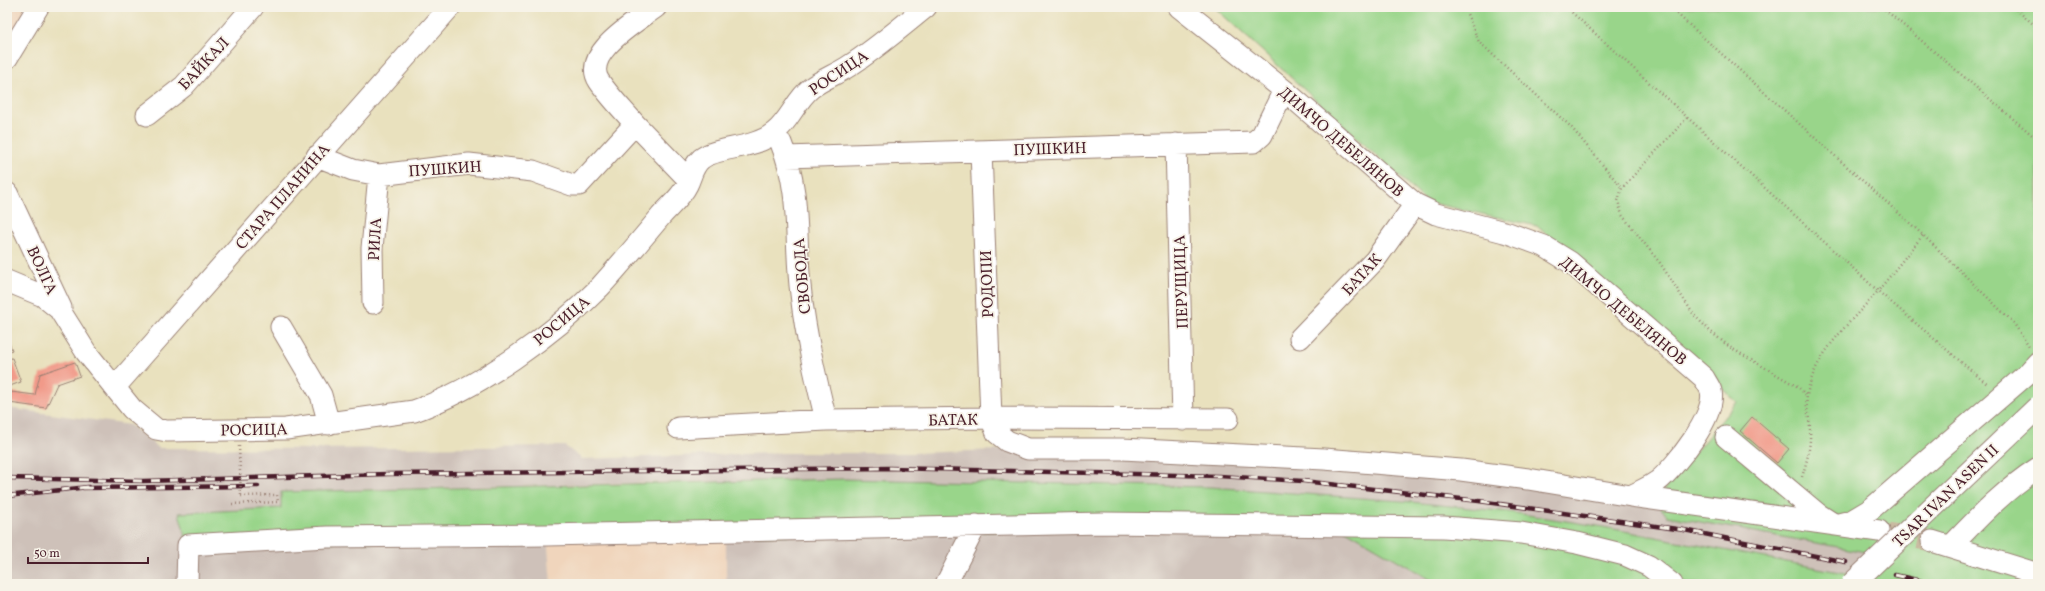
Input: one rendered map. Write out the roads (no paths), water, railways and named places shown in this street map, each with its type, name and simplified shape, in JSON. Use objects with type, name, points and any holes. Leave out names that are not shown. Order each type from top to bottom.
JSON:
[{"type":"main road","name":"TSAR IVAN ASEN II","points":[[1852,584],[2038,407]]},
{"type":"street","points":[[7,58],[38,7]]},
{"type":"street","name":"БАЙКАЛ","points":[[147,115],[184,86],[253,7]]},
{"type":"street","name":"СТАРА ПЛАНИНА","points":[[115,387],[317,156],[450,7]]},
{"type":"street","points":[[656,7],[613,40],[599,54],[596,68],[598,80],[635,124],[689,180]]},
{"type":"street","name":"РОСИЦА","points":[[69,325],[86,352],[115,387],[145,421],[156,429],[167,431],[286,430],[414,411],[432,404],[488,375],[514,358],[577,308],[600,287],[687,186],[695,165],[703,157],[746,147],[763,140],[776,132],[798,101],[810,89],[848,67],[926,7]]},
{"type":"street","name":"ДИМЧО ДЕБЕЛЯНОВ","points":[[1180,7],[1284,90],[1415,204],[1436,214],[1508,233],[1544,246],[1570,262],[1704,378],[1711,391],[1711,402],[1705,419],[1687,450],[1671,469],[1656,482],[1631,496]]},
{"type":"street","name":"ПУШКИН","points":[[786,157],[1254,142],[1262,135],[1284,90]]},
{"type":"street","name":"ПУШКИН","points":[[317,156],[354,170],[379,175],[469,164],[533,170],[572,185],[579,185],[635,124]]},
{"type":"street","name":"СВОБОДА","points":[[776,132],[786,157],[795,189],[800,294],[809,348],[826,420]]},
{"type":"street","name":"ПЕРУЩИЦА","points":[[1176,144],[1184,420]]},
{"type":"street","name":"РОДОПИ","points":[[981,151],[991,418]]},
{"type":"street","name":"РИЛА","points":[[373,303],[372,248],[379,175]]},
{"type":"street","name":"ВОЛГА","points":[[7,193],[69,325]]},
{"type":"street","name":"БАТАК","points":[[1300,338],[1375,260],[1415,204]]},
{"type":"street","points":[[7,281],[44,296],[59,309],[69,325]]},
{"type":"street","points":[[281,327],[321,394],[329,424]]},
{"type":"street","points":[[1835,525],[1851,521],[1870,510],[2001,396],[2036,358]]},
{"type":"street","points":[[991,418],[996,433],[1007,441],[1028,449],[1122,449],[1324,459],[1461,470],[1879,531]]},
{"type":"street","name":"БАТАК","points":[[678,428],[826,420],[991,418],[1228,419]]},
{"type":"street","points":[[1726,437],[1797,496],[1835,525]]},
{"type":"street","points":[[2038,468],[2024,477],[1942,544],[2038,574]]},
{"type":"street","points":[[187,584],[188,545],[328,537],[547,535],[1103,523],[1444,527],[1514,532],[1577,543],[1625,555],[1649,566],[1672,584]]},
{"type":"street","points":[[946,584],[976,525]]},
{"type":"tunnel","points":[[1888,533],[1932,541]]},
{"type":"railway","points":[[7,478],[143,481],[388,474],[890,468],[1219,476],[1303,481],[1479,501],[1684,530],[1846,562]]},
{"type":"railway","points":[[83,488],[258,486]]},
{"type":"railway","points":[[7,496],[88,487]]},
{"type":"railway","points":[[1895,575],[1934,584]]}]
